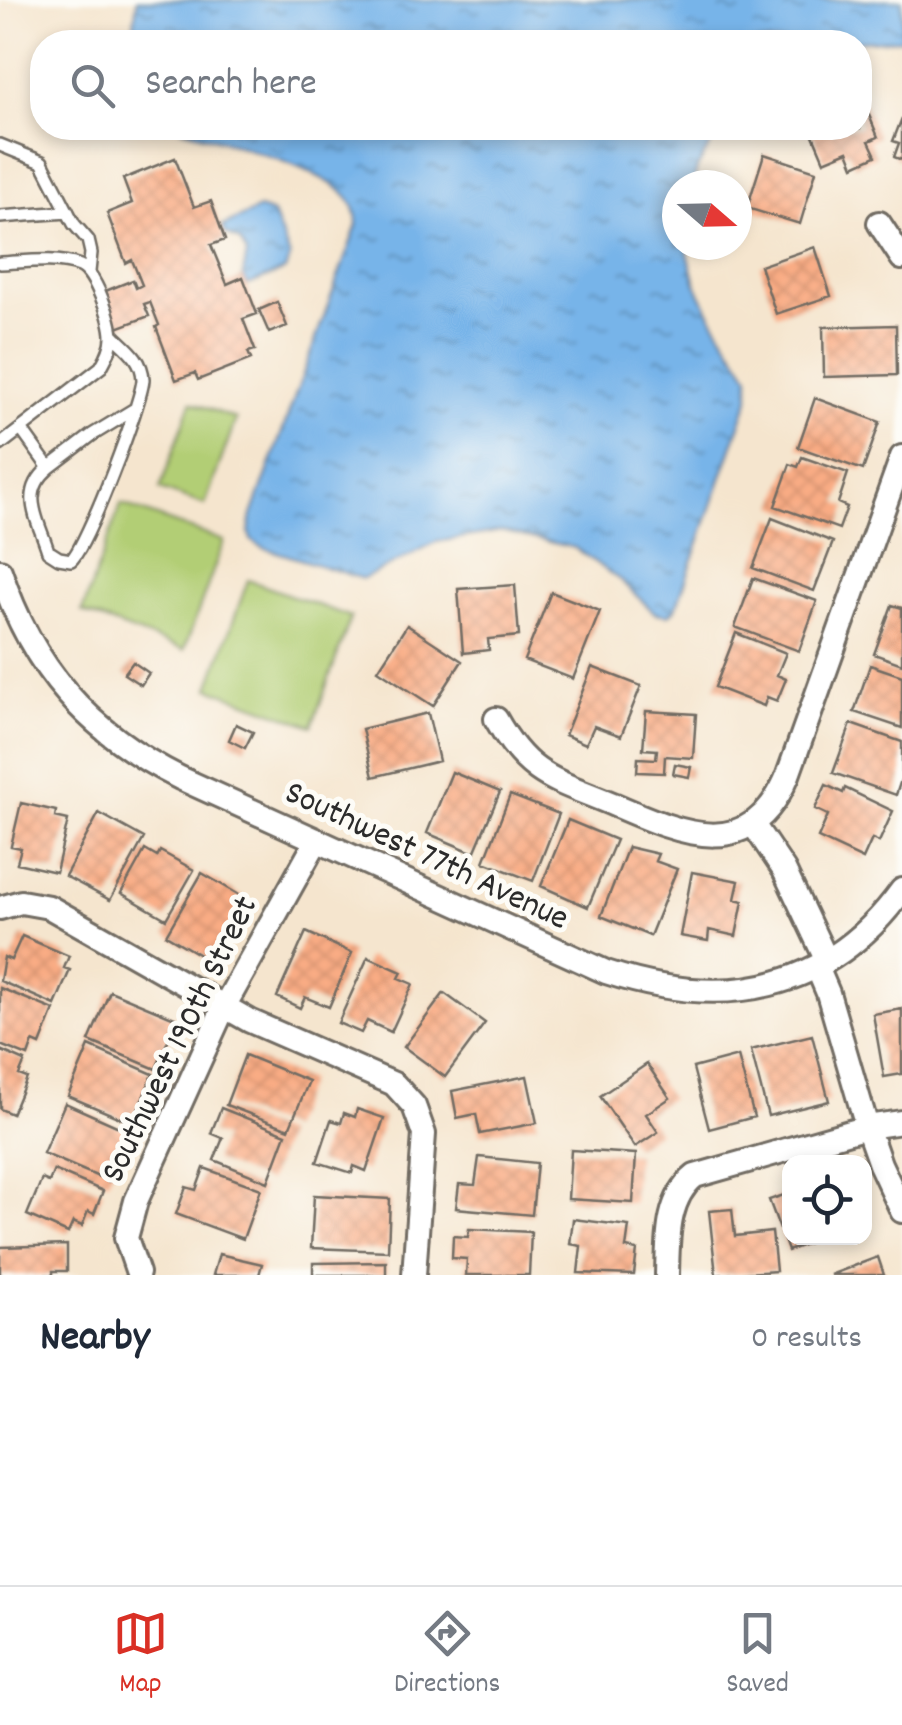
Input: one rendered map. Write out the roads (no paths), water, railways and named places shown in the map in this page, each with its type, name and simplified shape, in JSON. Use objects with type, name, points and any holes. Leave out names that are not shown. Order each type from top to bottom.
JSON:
[{"type":"street","points":[[879,223],[902,258]]},
{"type":"street","points":[[496,718],[511,746],[534,769],[620,808],[702,837],[725,835],[753,824],[771,806],[785,782],[902,457]]},
{"type":"street","name":"Southwest 77th Avenue","points":[[0,571],[18,620],[48,671],[89,718],[140,756],[180,778],[584,963],[638,982],[680,991],[756,987],[822,964],[870,927],[902,890]]},
{"type":"street","points":[[753,824],[784,870],[822,964],[867,1126],[902,1211]]},
{"type":"street","name":"Southwest 190th Street","points":[[138,1273],[126,1238],[128,1223],[167,1128],[224,1007],[316,840]]},
{"type":"street","points":[[2,907],[21,902],[49,907],[224,1007],[380,1076],[406,1095],[418,1113],[424,1134],[414,1275]]},
{"type":"street","points":[[667,1275],[668,1239],[677,1196],[688,1182],[702,1173],[867,1126],[902,1122]]},
{"type":"lane","points":[[0,145],[42,162],[68,212],[88,240],[90,272],[112,335],[138,360],[142,382],[134,410],[93,522],[79,554],[72,560],[59,558],[48,551],[32,496],[34,480],[92,435],[134,410]]},
{"type":"lane","points":[[0,216],[68,212]]},
{"type":"lane","points":[[0,263],[58,261],[90,272]]},
{"type":"lane","points":[[0,445],[101,366],[112,335]]},
{"type":"lane","points":[[22,429],[48,468]]},
{"type":"water","points":[[137,0],[902,0],[902,39],[872,40],[872,30],[133,30]]},
{"type":"water","points":[[218,140],[713,140],[697,170],[662,170],[662,260],[690,260],[696,284],[714,321],[749,375],[749,399],[676,608],[669,615],[655,613],[621,581],[575,548],[501,531],[436,542],[363,579],[264,548],[251,540],[252,515],[357,225],[347,196],[315,175]]},
{"type":"water","points":[[259,209],[273,214],[290,257],[285,270],[248,285],[243,275],[247,253],[240,241],[225,233],[223,226]]}]
